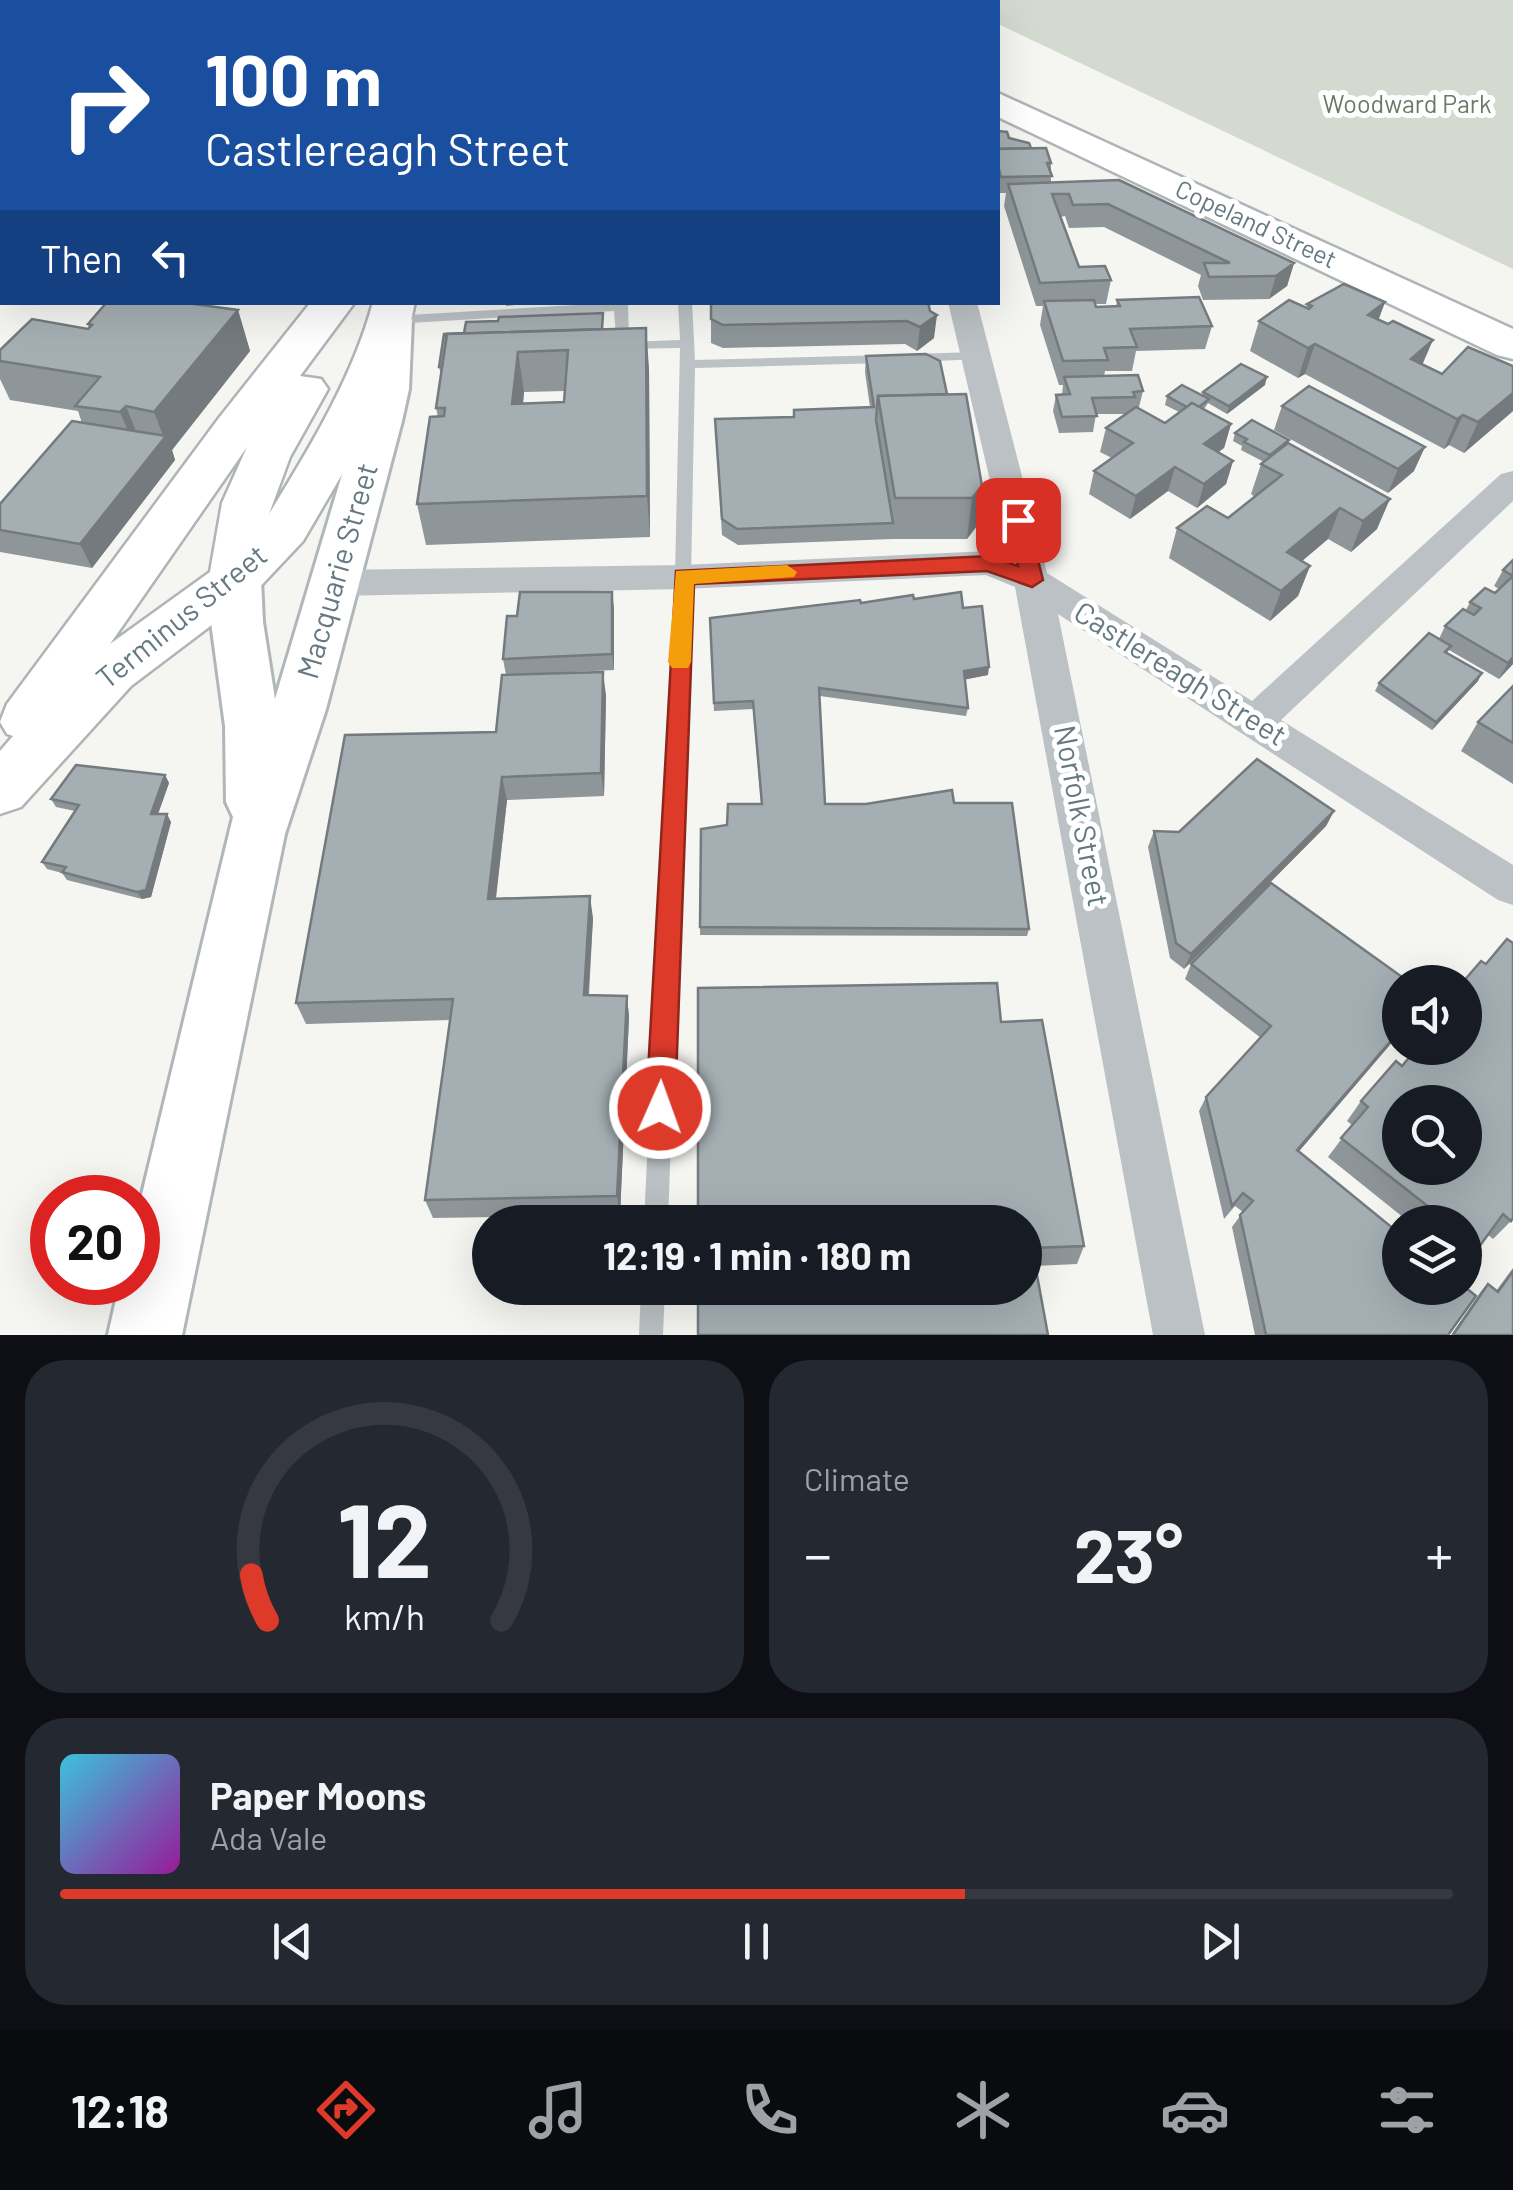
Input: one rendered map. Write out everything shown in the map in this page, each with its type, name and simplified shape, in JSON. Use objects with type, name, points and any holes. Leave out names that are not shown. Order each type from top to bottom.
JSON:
[{"type":"highway","name":"Copeland Street","points":[[1000,73],[1513,306]]},
{"type":"highway","name":"Copeland Street","points":[[1000,105],[1513,346]]},
{"type":"highway","name":"Terminus Street","points":[[0,758],[202,476],[332,305]]},
{"type":"highway","name":"Macquarie Street","points":[[236,580],[237,542],[250,486],[322,362],[345,305]]},
{"type":"highway","name":"Terminus Street","points":[[0,790],[64,717],[112,671],[236,580],[285,529],[309,494],[393,311]]},
{"type":"street","name":"Norfolk Street","points":[[963,305],[1032,580],[1079,802],[1179,1335]]},
{"type":"street","name":"Macquarie Street","points":[[145,1335],[256,834],[299,709],[387,389],[393,311]]},
{"type":"street","points":[[1255,722],[1513,482]]},
{"type":"street","name":"Castlereagh Street","points":[[335,583],[683,577],[989,563],[1032,580],[1513,887]]},
{"type":"street","name":"Macquarie Street","points":[[236,580],[236,622],[252,726],[256,834]]},
{"type":"lane","points":[[393,311],[621,305],[622,346],[687,344]]},
{"type":"lane","points":[[657,1205],[683,577],[688,364],[685,305]]},
{"type":"lane","points":[[688,364],[976,356]]},
{"type":"lane","points":[[651,1335],[652,1305]]},
{"type":"green space","name":"Woodward Park","points":[[1000,0],[1513,0],[1513,269],[1000,25]]},
{"type":"building","points":[[1000,131],[1029,143],[1031,148],[1000,149]]},
{"type":"building","points":[[1046,148],[1052,176],[1001,177],[1000,149]]},
{"type":"building","points":[[1119,180],[1294,263],[1276,276],[1209,277],[1204,263],[1230,263],[1108,204],[1073,205],[1069,194],[1052,194],[1079,267],[1105,266],[1111,280],[1040,283],[1008,184]]},
{"type":"building","points":[[1344,284],[1385,302],[1368,315],[1388,324],[1393,321],[1433,340],[1411,359],[1442,374],[1468,347],[1513,366],[1513,393],[1478,422],[1463,415],[1457,419],[1315,344],[1308,348],[1259,321],[1289,300],[1309,309],[1312,306],[1307,304]]},
{"type":"building","points":[[1199,297],[1212,326],[1130,329],[1137,347],[1104,348],[1108,360],[1063,361],[1044,301],[1094,300],[1096,307],[1120,306],[1117,300]]},
{"type":"building","points":[[104,305],[201,305],[238,310],[154,412],[126,406],[120,412],[75,406],[100,377],[0,361],[0,350],[32,319],[88,329],[92,325],[88,324]]},
{"type":"building","points":[[711,305],[929,305],[937,315],[920,327],[907,321],[723,325],[711,319]]},
{"type":"building","points":[[603,313],[602,329],[447,334],[439,367],[444,334],[464,333],[466,322]]},
{"type":"building","points":[[646,328],[647,496],[417,504],[430,417],[444,416],[445,408],[436,408],[447,334]],"holes":[[[568,350],[564,402],[512,404],[518,352]]]},
{"type":"building","points":[[926,354],[940,361],[947,394],[878,396],[876,420],[893,523],[737,529],[722,519],[715,419],[794,417],[794,410],[874,407],[866,356]]},
{"type":"building","points":[[1241,364],[1267,377],[1229,406],[1203,392]]},
{"type":"building","points":[[1138,375],[1143,391],[1133,392],[1135,397],[1092,398],[1097,416],[1062,417],[1056,395],[1070,394],[1064,377]]},
{"type":"building","points":[[1182,385],[1209,399],[1199,407],[1192,403],[1187,407],[1167,396]]},
{"type":"building","points":[[1309,386],[1425,447],[1398,469],[1282,406]]},
{"type":"building","points":[[966,394],[982,486],[972,498],[895,498],[878,396]]},
{"type":"building","points":[[1192,403],[1231,424],[1204,444],[1233,461],[1204,484],[1175,467],[1136,496],[1094,471],[1133,443],[1106,428],[1136,407],[1165,423]]},
{"type":"building","points":[[1252,420],[1289,440],[1270,455],[1244,442],[1247,439],[1235,433]]},
{"type":"building","points":[[72,421],[166,436],[80,544],[0,530],[0,504]]},
{"type":"building","points":[[1288,443],[1390,499],[1363,521],[1340,508],[1287,552],[1310,566],[1281,591],[1177,528],[1207,506],[1228,518],[1282,475],[1261,464]]},
{"type":"building","points":[[1513,560],[1513,576],[1503,570]]},
{"type":"building","points":[[1513,576],[1513,657],[1508,663],[1445,626],[1463,609],[1474,615],[1481,608],[1470,602],[1485,588],[1495,593]]},
{"type":"building","points":[[520,592],[612,592],[612,654],[503,659],[507,616],[517,616]]},
{"type":"building","points":[[961,592],[963,608],[982,606],[989,667],[964,671],[968,708],[819,688],[825,804],[866,804],[952,790],[954,803],[1012,803],[1029,929],[700,927],[701,829],[727,825],[728,804],[762,804],[753,701],[714,703],[710,618]]},
{"type":"building","points":[[1429,633],[1451,646],[1445,652],[1482,673],[1436,722],[1379,683]]},
{"type":"building","points":[[603,672],[601,773],[502,777],[488,899],[590,896],[584,995],[627,996],[617,1196],[425,1200],[453,999],[296,1003],[345,735],[496,732],[502,675]]},
{"type":"building","points":[[1513,686],[1513,743],[1478,722]]},
{"type":"building","points":[[1257,759],[1334,811],[1191,954],[1176,943],[1154,831],[1179,832]]},
{"type":"building","points":[[76,765],[165,775],[151,814],[167,814],[146,890],[137,892],[62,872],[66,867],[42,862],[79,805],[51,799]]},
{"type":"building","points":[[1271,883],[1385,965],[1382,965],[1382,1051],[1297,1150],[1382,1219],[1382,1305],[1470,1305],[1448,1335],[1266,1335],[1240,1215],[1253,1201],[1243,1193],[1232,1206],[1206,1097],[1271,1026],[1191,964]]},
{"type":"building","points":[[1507,939],[1513,943],[1513,1218],[1511,1221],[1503,1214],[1482,1243],[1482,1205],[1426,1205],[1401,1185],[1482,1185],[1482,1085],[1382,1085],[1382,1170],[1341,1138],[1368,1107],[1361,1101],[1392,1065],[1482,1065],[1482,965],[1478,965],[1481,961],[1486,964]]},
{"type":"building","points":[[997,983],[1001,1022],[1042,1020],[1084,1246],[1042,1248],[1042,1205],[698,1205],[698,988]]},
{"type":"building","points":[[1513,1271],[1513,1335],[1453,1335],[1474,1305],[1482,1305],[1482,1293],[1488,1284],[1498,1292]]},
{"type":"building","points":[[1042,1302],[1048,1335],[698,1335],[698,1305]]},
{"type":"slow traffic","points":[[680,662],[683,577],[787,572]]},
{"type":"route","points":[[660,1108],[683,577],[989,563],[1032,580],[1018,520]]}]
